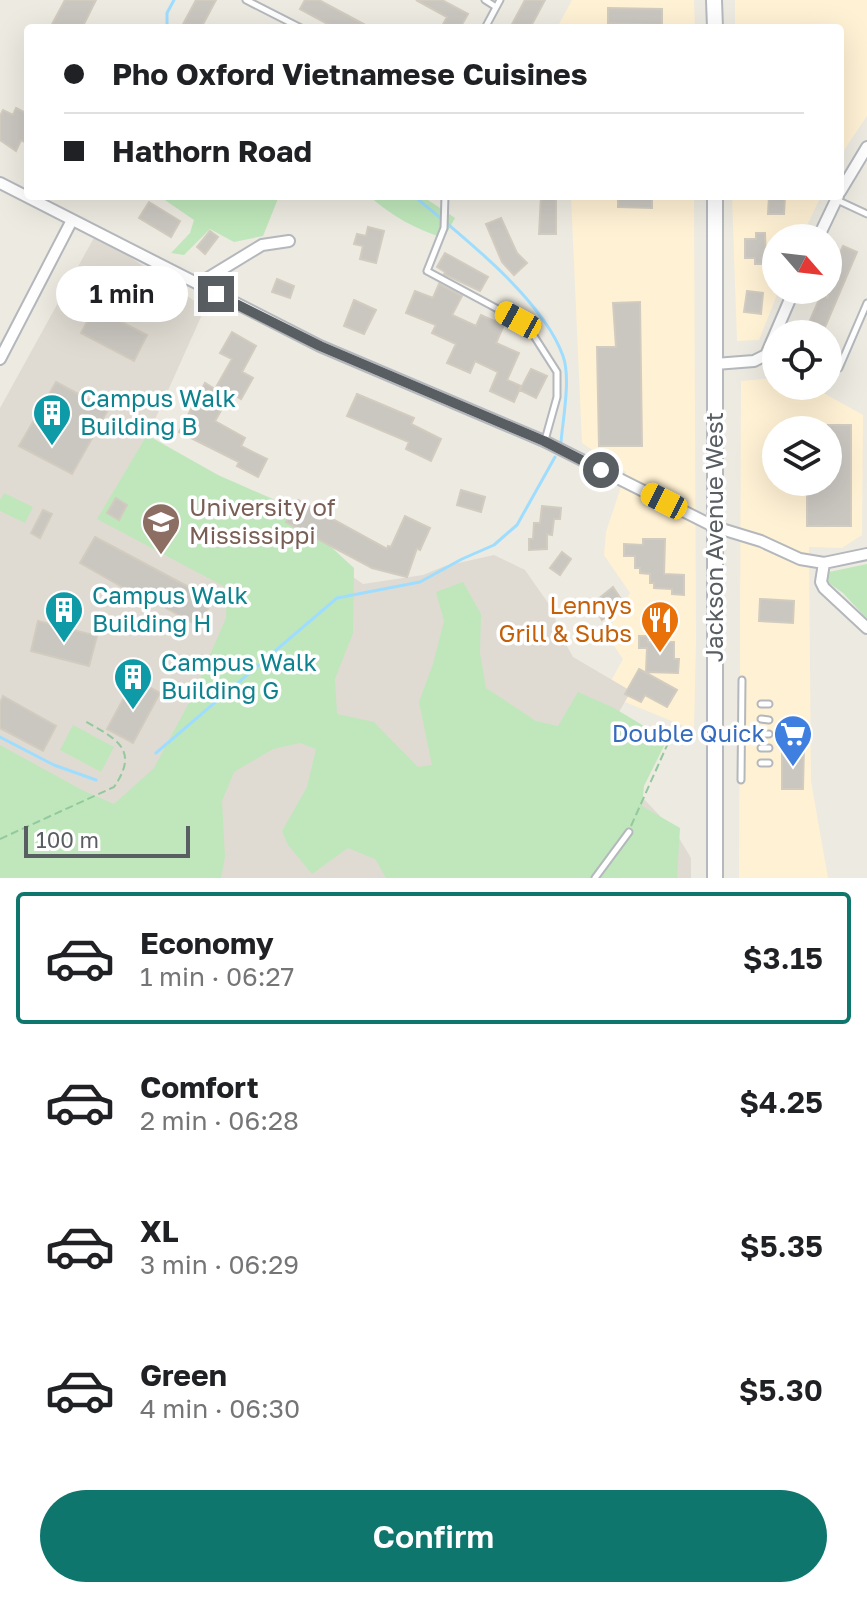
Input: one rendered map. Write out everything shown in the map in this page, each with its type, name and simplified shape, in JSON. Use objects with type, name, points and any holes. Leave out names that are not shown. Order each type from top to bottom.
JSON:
[{"type":"main road","points":[[714,0],[715,24]]},
{"type":"main road","name":"Jackson Avenue West","points":[[715,200],[715,878]]},
{"type":"street","points":[[844,186],[867,147]]},
{"type":"street","points":[[0,183],[24,196]]},
{"type":"street","points":[[31,200],[320,346],[544,441],[715,527],[761,541],[800,559],[824,563],[867,554]]},
{"type":"street","points":[[825,224],[836,200]]},
{"type":"street","points":[[0,359],[71,222]]},
{"type":"street","points":[[198,284],[262,245],[289,241]]},
{"type":"street","points":[[715,364],[761,359],[770,349],[788,304]]},
{"type":"street","points":[[824,563],[821,582],[824,588],[867,628]]},
{"type":"lane","points":[[246,0],[293,24]]},
{"type":"lane","points":[[485,0],[496,7]]},
{"type":"lane","points":[[487,24],[500,0]]},
{"type":"lane","points":[[445,200],[444,228],[427,271],[518,320],[534,336],[557,372],[557,397],[544,441]]},
{"type":"lane","points":[[844,200],[867,214]]},
{"type":"lane","points":[[842,361],[867,303]]},
{"type":"lane","points":[[741,780],[744,764],[742,680]]},
{"type":"lane","points":[[761,704],[769,704]]},
{"type":"lane","points":[[761,719],[769,720]]},
{"type":"lane","points":[[716,734],[744,733]]},
{"type":"lane","points":[[761,748],[769,748]]},
{"type":"lane","points":[[595,878],[629,832]]},
{"type":"path","points":[[0,839],[114,787],[124,772],[126,760],[120,742],[83,720]]},
{"type":"path","points":[[629,832],[673,732]]},
{"type":"shaded area","points":[[572,0],[694,0],[695,24],[559,24]]},
{"type":"shaded area","points":[[735,0],[867,0],[867,116],[844,150],[844,24],[735,24]]},
{"type":"shaded area","points":[[571,200],[694,200],[694,730],[625,702],[631,691],[611,681],[623,659],[606,634],[630,593],[604,555],[606,532],[626,472],[582,443]]},
{"type":"shaded area","points":[[732,200],[819,200],[808,224],[762,224],[762,304],[773,304],[767,320],[762,320],[759,340],[737,341]]},
{"type":"shaded area","name":"University of Mississippi","points":[[96,234],[205,308],[148,435],[363,584],[423,575],[445,566],[494,555],[525,570],[553,610],[558,630],[573,657],[631,691],[586,770],[643,798],[676,833],[691,858],[691,878],[0,878],[0,408]]},
{"type":"shaded area","points":[[762,379],[762,400],[836,400],[863,415],[862,535],[842,548],[809,547],[811,781],[828,878],[739,878],[741,381]]},
{"type":"green space","points":[[165,200],[277,200],[263,236],[234,242],[210,229],[184,255],[171,253],[190,233],[194,220]]},
{"type":"green space","points":[[374,200],[428,200],[455,218],[444,238],[386,210]]},
{"type":"green space","points":[[147,435],[218,475],[284,504],[354,568],[353,633],[335,679],[337,714],[374,722],[418,767],[432,765],[419,702],[444,621],[436,592],[463,582],[481,614],[480,653],[486,688],[536,721],[558,726],[578,692],[614,708],[667,740],[644,786],[642,806],[680,828],[677,878],[386,878],[375,859],[348,848],[312,874],[288,845],[282,831],[307,787],[316,749],[300,743],[273,749],[234,772],[222,801],[225,857],[221,878],[0,878],[0,745],[114,804],[154,768],[191,699],[226,618],[227,588],[97,519]]},
{"type":"green space","points":[[4,493],[33,507],[25,523],[0,511]]},
{"type":"green space","points":[[867,564],[867,619],[843,593],[826,581],[829,572]]},
{"type":"green space","points":[[73,725],[114,747],[101,772],[60,750]]},
{"type":"building","points":[[65,0],[96,0],[84,24],[52,24]]},
{"type":"building","points":[[196,0],[216,0],[203,24],[183,24]]},
{"type":"building","points":[[305,0],[319,0],[364,24],[328,24],[300,9]]},
{"type":"building","points":[[416,0],[442,0],[468,14],[462,24],[443,24],[447,17]]},
{"type":"building","points":[[525,0],[545,0],[532,24],[512,24]]},
{"type":"building","points":[[608,8],[662,9],[662,24],[608,23]]},
{"type":"building","points":[[16,108],[24,112],[24,142],[21,140],[16,151],[0,140],[3,110],[13,115]]},
{"type":"building","points":[[541,200],[556,200],[556,234],[539,234]]},
{"type":"building","points":[[618,200],[652,200],[652,208],[618,207]]},
{"type":"building","points":[[769,200],[785,200],[784,214],[768,214]]},
{"type":"building","points":[[149,202],[180,221],[171,237],[139,218]]},
{"type":"building","points":[[501,218],[517,253],[527,263],[514,275],[502,262],[486,224]]},
{"type":"building","points":[[368,227],[384,231],[376,263],[360,259],[363,246],[354,244],[357,234],[366,236]]},
{"type":"building","points":[[210,231],[218,237],[205,254],[197,247]]},
{"type":"building","points":[[756,233],[762,233],[762,264],[755,264],[755,258],[745,258],[745,239],[756,239]]},
{"type":"building","points":[[842,248],[857,252],[842,287]]},
{"type":"building","points":[[445,253],[488,277],[480,291],[444,274],[437,267]]},
{"type":"building","points":[[277,279],[294,286],[290,298],[272,292]]},
{"type":"building","points":[[439,284],[462,296],[452,315],[476,326],[481,315],[504,325],[496,343],[519,353],[507,380],[521,386],[514,402],[490,391],[498,372],[475,361],[470,373],[447,363],[456,344],[432,333],[436,325],[406,313],[415,291],[433,298]]},
{"type":"building","points":[[747,291],[762,293],[761,314],[744,312]]},
{"type":"building","points":[[354,300],[376,310],[364,334],[344,326]]},
{"type":"building","points":[[640,302],[642,446],[599,446],[597,347],[616,347],[613,303]]},
{"type":"building","points":[[817,304],[835,304],[828,320],[810,320]]},
{"type":"building","points":[[94,308],[147,335],[134,361],[81,333]]},
{"type":"building","points":[[232,332],[256,346],[242,372],[253,378],[241,399],[231,393],[215,421],[245,438],[241,446],[267,459],[258,477],[237,466],[239,462],[179,432],[205,383],[215,389],[232,359],[220,353]]},
{"type":"building","points":[[531,369],[547,376],[536,398],[520,390]]},
{"type":"building","points":[[56,382],[108,410],[72,474],[19,446]]},
{"type":"building","points":[[357,394],[414,418],[411,424],[441,439],[431,461],[406,449],[409,442],[347,416]]},
{"type":"building","points":[[842,425],[851,425],[851,526],[807,526],[807,496],[842,496]]},
{"type":"building","points":[[461,490],[485,497],[481,512],[457,505]]},
{"type":"building","points":[[116,498],[127,505],[119,520],[107,513]]},
{"type":"building","points":[[298,500],[387,549],[391,547],[405,516],[430,528],[420,550],[417,548],[407,577],[372,568],[286,522]]},
{"type":"building","points":[[542,506],[561,508],[560,519],[554,519],[552,535],[547,534],[547,549],[529,550],[529,539],[533,539],[534,523],[540,523]]},
{"type":"building","points":[[43,510],[52,514],[40,538],[31,533]]},
{"type":"building","points":[[95,537],[213,600],[198,626],[80,563]]},
{"type":"building","points":[[643,539],[665,539],[664,574],[684,575],[684,595],[672,594],[672,589],[654,588],[654,583],[650,583],[650,574],[640,573],[640,568],[635,568],[635,556],[624,556],[624,544],[643,545]]},
{"type":"building","points":[[562,552],[571,559],[560,575],[550,568]]},
{"type":"building","points":[[613,587],[623,602],[602,620],[592,604]]},
{"type":"building","points":[[760,599],[794,601],[793,623],[759,621]]},
{"type":"building","name":"Campus Walk Building H","points":[[38,621],[97,636],[89,666],[31,651]]},
{"type":"building","name":"Lennys Grill & Subs","points":[[639,636],[648,636],[648,642],[674,642],[674,659],[679,659],[678,673],[646,672],[647,648],[639,648]]},
{"type":"building","points":[[639,669],[677,690],[667,707],[645,695],[641,702],[625,694]]},
{"type":"building","name":"Campus Walk Building G","points":[[134,679],[160,693],[133,743],[107,729]]},
{"type":"building","points":[[3,696],[56,726],[43,751],[0,728]]},
{"type":"building","name":"Double Quick","points":[[782,744],[804,745],[803,789],[782,789]]},
{"type":"waterway","points":[[167,24],[167,13],[174,0]]},
{"type":"waterway","points":[[419,200],[499,269],[538,312],[553,334],[563,356],[566,375],[561,442]]},
{"type":"waterway","points":[[156,753],[337,598],[420,582],[494,545],[517,525],[555,457]]},
{"type":"waterway","points":[[0,737],[54,765],[96,780]]},
{"type":"place","name":"Campus Walk Building B","points":[[52,447]]},
{"type":"place","name":"University of Mississippi","points":[[161,556]]},
{"type":"place","name":"Campus Walk Building H","points":[[64,644]]},
{"type":"place","name":"Lennys Grill & Subs","points":[[660,654]]},
{"type":"place","name":"Campus Walk Building G","points":[[133,711]]},
{"type":"place","name":"Double Quick","points":[[793,768]]},
{"type":"route","points":[[216,294],[320,346],[544,441],[601,470]]}]
